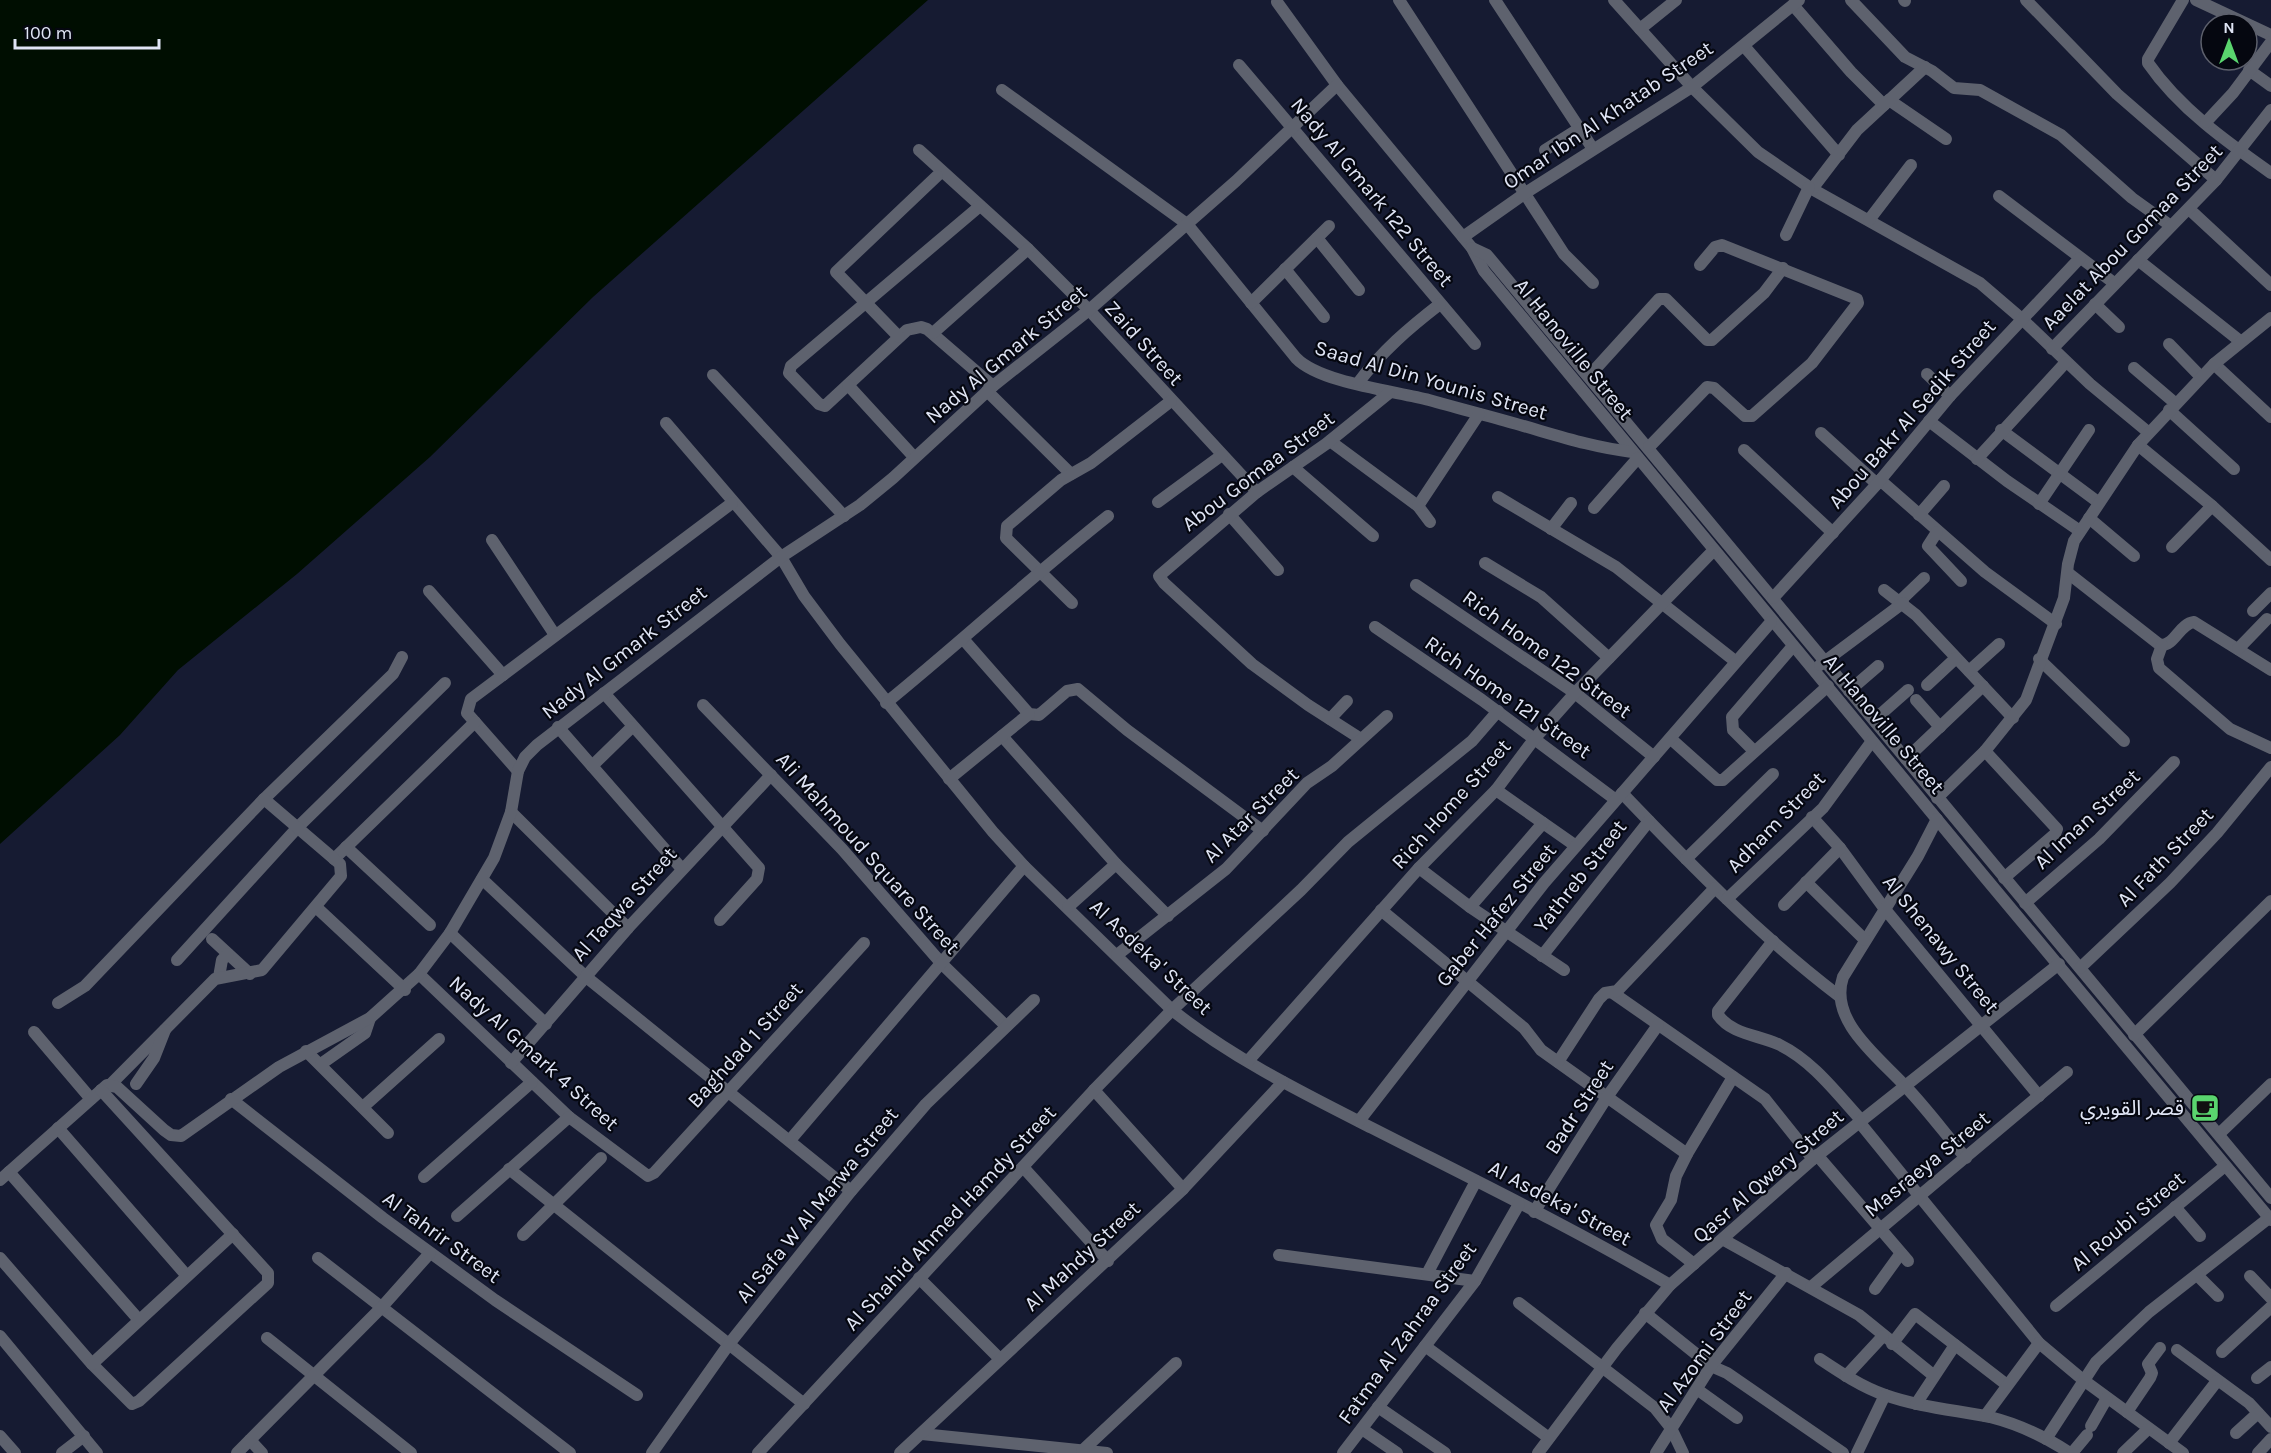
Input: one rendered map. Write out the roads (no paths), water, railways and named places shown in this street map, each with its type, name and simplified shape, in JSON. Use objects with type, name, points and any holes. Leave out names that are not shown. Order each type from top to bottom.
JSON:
[{"type":"street","points":[[1400,0],[1527,192],[1564,254],[1593,283]]},
{"type":"street","points":[[1496,0],[1593,149]]},
{"type":"street","points":[[1614,0],[1692,87],[1748,144],[1811,188],[1969,277],[2022,319],[2066,362],[2148,432]]},
{"type":"street","points":[[1851,0],[1905,57],[1925,67],[1954,88],[1980,90],[2061,135],[2132,198],[2171,226]]},
{"type":"street","points":[[2026,0],[2117,94],[2216,180]]},
{"type":"street","points":[[2183,0],[2148,59],[2148,63],[2169,92],[2240,151],[2271,173]]},
{"type":"street","points":[[2196,0],[2271,35]]},
{"type":"street","name":"Al Hanoville Street","points":[[1277,2],[1337,85],[1472,248],[1484,271],[1771,622],[1828,686],[2270,1219]]},
{"type":"street","points":[[1640,29],[1668,3]]},
{"type":"street","points":[[1796,3],[1851,72],[1887,102],[1946,139]]},
{"type":"street","name":"Omar Ibn Al Khatab Street","points":[[1463,237],[1527,192],[1692,87],[1796,3]]},
{"type":"street","points":[[2259,57],[2271,42]]},
{"type":"street","points":[[1744,46],[1839,155]]},
{"type":"street","name":"Nady Al Gmark 122 Street","points":[[1239,65],[1475,344]]},
{"type":"street","points":[[1786,234],[1811,188],[1857,130],[1925,67]]},
{"type":"street","points":[[2206,122],[2247,72]]},
{"type":"street","points":[[2252,72],[2271,86]]},
{"type":"street","name":"Nady Al Gmark Street","points":[[106,1087],[117,1087],[171,1135],[181,1136],[231,1099],[306,1051],[370,1018],[405,990],[450,933],[482,879],[504,836],[511,813],[518,771],[525,757],[558,727],[781,557],[844,516],[893,478],[990,388],[1089,310],[1187,224],[1337,85]]},
{"type":"street","name":"Saad Al Din Younis Street","points":[[1002,90],[1187,224],[1302,364],[1389,393],[1479,414],[1579,443],[1635,455]]},
{"type":"street","name":"Aaelat Abou Gomaa Street","points":[[2052,349],[2216,180],[2271,110]]},
{"type":"street","points":[[1545,150],[1580,128]]},
{"type":"street","name":"Zaid Street","points":[[919,150],[1028,249],[1089,310],[1257,492]]},
{"type":"street","points":[[1869,220],[1911,165]]},
{"type":"street","points":[[899,337],[836,275],[837,269],[937,176]]},
{"type":"street","points":[[1999,196],[2114,284]]},
{"type":"street","points":[[980,206],[789,369],[790,376],[822,406],[899,337],[914,328],[933,333],[990,388],[1071,474]]},
{"type":"street","points":[[2189,208],[2271,285]]},
{"type":"street","points":[[1251,303],[1329,226]]},
{"type":"street","points":[[1317,238],[1359,290]]},
{"type":"street","points":[[1648,447],[1707,387],[1714,388],[1745,416],[1752,416],[1812,363],[1858,300],[1722,245],[1715,247],[1700,265]]},
{"type":"street","name":"Al Hanoville Street","points":[[1472,248],[1487,255],[1589,376],[2134,1035],[2219,1134],[2267,1184],[2271,1198]]},
{"type":"street","points":[[933,333],[1028,249]]},
{"type":"street","name":"Abou Bakr Al Sedik Street","points":[[1773,598],[1878,482],[1950,396],[2080,258]]},
{"type":"street","points":[[2138,260],[2240,341]]},
{"type":"street","points":[[1589,376],[1659,299],[1666,299],[1707,340],[1712,340],[1764,293],[1783,268]]},
{"type":"street","points":[[1285,269],[1324,317]]},
{"type":"street","points":[[1358,383],[1395,340],[1440,303]]},
{"type":"street","points":[[2095,304],[2119,327]]},
{"type":"street","points":[[1937,798],[1985,751],[2026,700],[2039,659],[2056,624],[2064,598],[2071,551],[2098,502],[2148,432],[2214,364],[2271,318]]},
{"type":"street","points":[[2169,344],[2201,377]]},
{"type":"street","points":[[1977,459],[2001,430],[2066,362]]},
{"type":"street","points":[[2214,364],[2271,417]]},
{"type":"street","points":[[2134,368],[2234,469]]},
{"type":"street","points":[[1927,374],[1950,396]]},
{"type":"street","points":[[713,375],[844,516]]},
{"type":"street","points":[[848,385],[914,457]]},
{"type":"street","name":"Abou Gomaa Street","points":[[1330,719],[1252,664],[1159,576],[1229,514],[1330,441],[1389,393]]},
{"type":"street","points":[[1072,603],[1006,538],[1005,530],[1071,474],[1091,463],[1171,401]]},
{"type":"street","points":[[1418,506],[1479,414]]},
{"type":"street","points":[[1929,422],[2039,504],[2080,531]]},
{"type":"street","name":"Al Asdeka' Street","points":[[666,423],[781,557],[804,596],[886,703],[949,779],[1024,866],[1172,1010],[1283,1082],[1607,1248],[1670,1285]]},
{"type":"street","points":[[2001,430],[2098,502]]},
{"type":"street","points":[[2039,504],[2090,430]]},
{"type":"street","points":[[1821,433],[1937,532],[2056,624]]},
{"type":"street","points":[[1330,441],[1418,506],[1430,522]]},
{"type":"street","points":[[2138,445],[2268,553]]},
{"type":"street","points":[[1744,450],[1833,533]]},
{"type":"street","points":[[1158,502],[1222,455]]},
{"type":"street","points":[[1594,508],[1635,455]]},
{"type":"street","points":[[1293,467],[1373,536]]},
{"type":"street","points":[[1919,515],[1944,486]]},
{"type":"street","points":[[1498,497],[1616,567],[1736,661]]},
{"type":"street","points":[[518,771],[468,713],[468,703],[732,502]]},
{"type":"street","points":[[1551,529],[1572,503]]},
{"type":"street","points":[[2172,547],[2212,506]]},
{"type":"street","points":[[1229,514],[1278,570]]},
{"type":"street","points":[[886,703],[964,640],[1039,571],[1107,516]]},
{"type":"street","points":[[2088,518],[2134,556]]},
{"type":"street","points":[[1937,532],[1928,546],[1961,581]]},
{"type":"street","points":[[492,540],[555,635]]},
{"type":"street","name":"Rich Home Street","points":[[1248,1061],[1419,868],[1496,790],[1535,738],[1575,693],[1713,551]]},
{"type":"street","points":[[1485,563],[1541,597],[1609,658]]},
{"type":"street","points":[[2068,573],[2162,645]]},
{"type":"street","points":[[1814,670],[1902,602],[1924,578]]},
{"type":"street","name":"Rich Home 122 Street","points":[[1416,585],[1575,693],[1654,757]]},
{"type":"street","points":[[1884,590],[1902,602],[2013,718]]},
{"type":"street","points":[[429,591],[503,675]]},
{"type":"street","points":[[2253,611],[2271,593]]},
{"type":"street","points":[[2238,649],[2267,619]]},
{"type":"street","name":"Gaber Hafez Street","points":[[1359,1121],[1576,846],[1771,622]]},
{"type":"street","points":[[2162,645],[2169,643],[2189,622],[2194,622],[2271,670]]},
{"type":"street","name":"Rich Home 121 Street","points":[[1375,627],[1619,796]]},
{"type":"street","points":[[964,640],[1029,714],[1039,715],[1067,691],[1078,689],[1127,730],[1263,831]]},
{"type":"street","points":[[1969,671],[1999,644]]},
{"type":"street","points":[[2162,645],[2157,658],[2158,668],[2230,729],[2271,748]]},
{"type":"street","points":[[1754,751],[1733,730],[1732,717],[1793,646]]},
{"type":"street","points":[[58,1003],[85,986],[264,799],[393,675],[402,657]]},
{"type":"street","points":[[1927,685],[1956,658]]},
{"type":"street","points":[[2039,659],[2124,741]]},
{"type":"street","points":[[1849,691],[1878,666]]},
{"type":"street","points":[[177,960],[298,827],[445,683]]},
{"type":"street","points":[[1671,739],[1720,781],[1828,686]]},
{"type":"street","points":[[1906,759],[1983,686]]},
{"type":"street","points":[[1874,720],[1908,690]]},
{"type":"street","points":[[604,693],[756,863],[759,874],[720,920]]},
{"type":"street","points":[[1916,700],[1940,727]]},
{"type":"street","points":[[1347,701],[1330,719],[1361,739]]},
{"type":"street","name":"Ali Mahmoud Square Street","points":[[704,705],[842,849],[942,964],[1006,1026]]},
{"type":"street","name":"Al Shahid Ahmed Hamdy Street","points":[[758,1453],[1094,1090],[1172,1010],[1301,890],[1348,842],[1472,741],[1498,711]]},
{"type":"street","points":[[949,779],[1029,714]]},
{"type":"street","name":"Al Atar Street","points":[[1117,955],[1226,869],[1307,783],[1332,766],[1387,716]]},
{"type":"street","points":[[334,859],[475,722]]},
{"type":"street","points":[[558,727],[682,869]]},
{"type":"street","points":[[592,766],[632,727]]},
{"type":"street","points":[[1002,736],[1116,864],[1168,916]]},
{"type":"street","name":"Adham Street","points":[[1727,899],[1812,817],[1834,793],[1872,741]]},
{"type":"street","points":[[1985,751],[2057,829],[2055,834],[2004,878]]},
{"type":"street","name":"Al Iman Street","points":[[2025,903],[2099,839],[2174,762]]},
{"type":"street","name":"Al Fath Street","points":[[2080,968],[2210,842],[2271,767]]},
{"type":"street","points":[[1686,859],[1773,774]]},
{"type":"street","name":"Al Taqwa Street","points":[[511,1063],[628,928],[771,775]]},
{"type":"street","points":[[1496,790],[1576,846]]},
{"type":"street","name":"Yathreb Street","points":[[1619,796],[1649,821],[1715,888],[1773,941],[1839,996]]},
{"type":"street","points":[[219,977],[250,974],[267,966],[341,876],[340,864],[264,799]]},
{"type":"street","points":[[511,813],[628,928]]},
{"type":"street","name":"Al Shenawy Street","points":[[1812,817],[1840,848],[1884,908],[2039,1096]]},
{"type":"street","points":[[1937,819],[1914,863],[1843,977],[1839,996],[1851,1026],[1861,1040],[1906,1087],[1966,1158]]},
{"type":"street","name":"Yathreb Street","points":[[1542,956],[1649,821]]},
{"type":"street","points":[[1470,907],[1543,824]]},
{"type":"street","points":[[346,847],[430,925]]},
{"type":"street","points":[[1784,905],[1840,848]]},
{"type":"street","points":[[1068,907],[1116,864]]},
{"type":"street","points":[[791,1139],[1024,866]]},
{"type":"street","points":[[1419,868],[1470,907],[1564,970]]},
{"type":"street","points":[[482,879],[585,976],[791,1139],[851,1191]]},
{"type":"street","points":[[1806,882],[1865,940]]},
{"type":"street","points":[[1613,993],[1715,888]]},
{"type":"street","points":[[2134,1035],[2271,901]]},
{"type":"street","points":[[316,907],[405,990]]},
{"type":"street","points":[[1381,910],[1524,1028],[1541,1050],[1687,1154]]},
{"type":"street","points":[[450,933],[546,1024]]},
{"type":"street","points":[[212,939],[250,974]]},
{"type":"street","points":[[1773,941],[1734,989],[1718,1011],[1718,1015],[1738,1031],[1780,1045],[1796,1054],[1861,1122],[1919,1197],[2039,1343],[2174,1449],[2217,1381]]},
{"type":"street","name":"Baghdad 1 Street","points":[[654,1173],[864,943]]},
{"type":"street","points":[[139,1320],[4,1176],[106,1087],[219,977],[222,960],[228,954]]},
{"type":"street","name":"Qasr Al Qwery Street","points":[[1538,1453],[1645,1313],[1670,1285],[1724,1240],[1815,1157],[2059,964]]},
{"type":"street","name":"Nady Al Gmark 4 Street","points":[[419,974],[569,1117],[645,1175],[651,1176],[654,1173]]},
{"type":"street","points":[[1558,1062],[1599,999],[1605,993],[1613,993],[1765,1099],[1904,1257],[1875,1289]]},
{"type":"street","name":"Al Safa W Al Marwa Street","points":[[652,1453],[729,1344],[851,1191],[926,1104],[1034,1000]]},
{"type":"street","points":[[321,1064],[365,1033],[370,1018]]},
{"type":"street","name":"Badr Street","points":[[1534,1212],[1607,1097],[1658,1025]]},
{"type":"street","points":[[136,1084],[154,1058],[165,1028]]},
{"type":"street","points":[[34,1032],[91,1099]]},
{"type":"street","points":[[363,1107],[439,1039]]},
{"type":"street","points":[[306,1051],[388,1133]]},
{"type":"street","name":"Masraeya Street","points":[[1811,1287],[2067,1072]]},
{"type":"street","points":[[1694,1264],[1662,1239],[1656,1230],[1658,1220],[1671,1200],[1677,1176],[1687,1154],[1733,1077]]},
{"type":"street","points":[[424,1177],[532,1082]]},
{"type":"street","name":"Al Mahdy Street","points":[[900,1453],[1183,1189],[1283,1082]]},
{"type":"street","points":[[2219,1134],[2271,1084]]},
{"type":"street","points":[[0,1258],[92,1364],[128,1402],[136,1404],[266,1287],[268,1273],[106,1087]]},
{"type":"street","points":[[1094,1090],[1183,1189]]},
{"type":"street","name":"Al Tahrir Street","points":[[231,1099],[430,1253],[495,1300],[637,1395]]},
{"type":"street","points":[[457,1216],[569,1117]]},
{"type":"street","points":[[58,1128],[187,1276]]},
{"type":"street","points":[[523,1235],[601,1158]]},
{"type":"street","name":"Al Roubi Street","points":[[2056,1306],[2224,1166]]},
{"type":"street","points":[[1023,1167],[1108,1261]]},
{"type":"street","points":[[509,1169],[804,1404]]},
{"type":"street","points":[[1427,1274],[1476,1181]]},
{"type":"street","points":[[2251,1196],[2267,1184]]},
{"type":"street","name":"Fatma Al Zahraa Street","points":[[1343,1453],[1475,1281],[1519,1204]]},
{"type":"street","points":[[2175,1207],[2200,1236]]},
{"type":"street","points":[[2052,1446],[2082,1379],[2096,1362],[2149,1312],[2270,1219]]},
{"type":"street","points":[[92,1364],[233,1234]]},
{"type":"street","points":[[1724,1240],[1859,1315],[1934,1376]]},
{"type":"street","points":[[237,1453],[381,1308],[430,1253]]},
{"type":"street","points":[[1279,1255],[1475,1281]]},
{"type":"street","points":[[318,1258],[570,1453]]},
{"type":"street","name":"Al Azomi Street","points":[[1656,1453],[1698,1390],[1711,1366],[1786,1273]]},
{"type":"street","points":[[2197,1275],[2218,1296]]},
{"type":"street","points":[[2250,1276],[2271,1298]]},
{"type":"street","points":[[919,1278],[1000,1359]]},
{"type":"street","points":[[1519,1304],[1648,1402],[1671,1428],[1683,1453]]},
{"type":"street","points":[[2222,1352],[2271,1307]]},
{"type":"street","points":[[1645,1313],[1711,1366],[1727,1373],[1828,1449],[1843,1453]]},
{"type":"street","points":[[1846,1376],[1915,1314],[2007,1385]]},
{"type":"street","points":[[0,1336],[97,1453]]},
{"type":"street","points":[[267,1338],[315,1374],[411,1453]]},
{"type":"street","points":[[1985,1416],[2039,1343]]},
{"type":"street","points":[[1916,1404],[1955,1345]]},
{"type":"street","points":[[1425,1346],[1549,1438]]},
{"type":"street","points":[[2127,1412],[2150,1378],[2152,1373],[2148,1364],[2160,1348]]},
{"type":"street","points":[[2177,1350],[2249,1403],[2271,1427]]},
{"type":"street","points":[[1820,1359],[1846,1376],[1885,1395],[1916,1404],[1985,1416],[2071,1453],[2089,1430],[2108,1398]]},
{"type":"street","points":[[1082,1450],[1176,1363]]},
{"type":"street","points":[[2257,1378],[2271,1367]]},
{"type":"street","points":[[1698,1390],[1737,1418]]},
{"type":"street","points":[[1857,1453],[1885,1395]]},
{"type":"street","points":[[1378,1407],[1445,1453]]},
{"type":"street","points":[[2236,1432],[2258,1413]]},
{"type":"street","points":[[1362,1429],[1397,1453]]},
{"type":"street","points":[[2123,1453],[2148,1429]]},
{"type":"street","points":[[922,1434],[1104,1452]]},
{"type":"street","points":[[0,1436],[15,1453]]},
{"type":"street","points":[[62,1453],[84,1436]]},
{"type":"street","points":[[2258,1453],[2271,1438]]},
{"type":"street","points":[[250,1440],[262,1453]]},
{"type":"place","name":"قصر القويري","points":[[2205,1108]]}]
